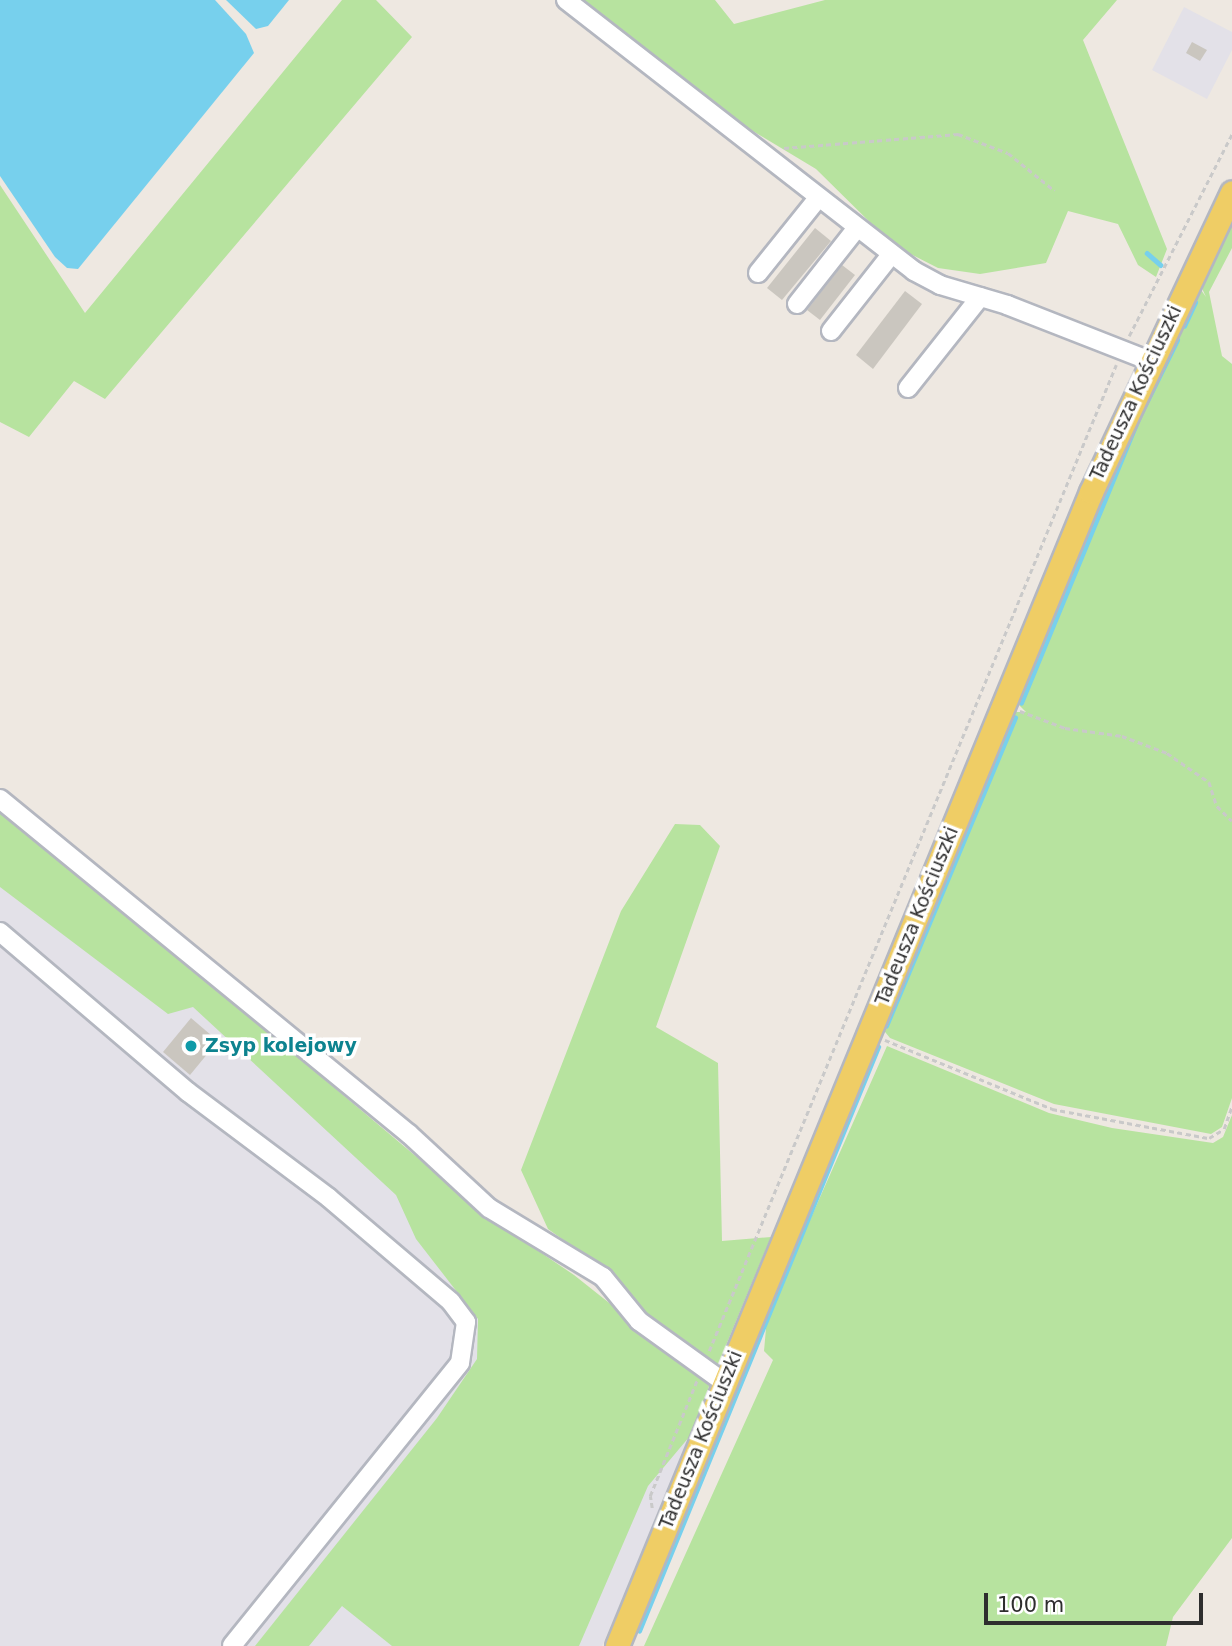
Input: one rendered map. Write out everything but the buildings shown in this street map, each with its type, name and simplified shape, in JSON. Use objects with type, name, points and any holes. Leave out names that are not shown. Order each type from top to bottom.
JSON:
[{"type":"main road","name":"Tadeusza Kościuszki","points":[[617,1646],[1091,492],[1150,361],[1232,192]]},
{"type":"street","points":[[566,0],[890,256],[940,285],[980,297],[1150,361]]},
{"type":"street","points":[[758,273],[818,198]]},
{"type":"street","points":[[797,303],[856,229]]},
{"type":"street","points":[[831,331],[890,256]]},
{"type":"street","points":[[908,388],[980,297]]},
{"type":"street","points":[[0,799],[408,1134],[489,1208],[603,1277],[639,1321],[725,1383]]},
{"type":"street","points":[[0,932],[188,1092],[329,1198],[451,1302],[466,1322],[460,1363],[232,1646]]},
{"type":"path","points":[[757,149],[958,134],[1008,153],[1055,191]]},
{"type":"path","points":[[657,1515],[650,1496],[961,746],[1064,482],[1122,351],[1232,134]]},
{"type":"path","points":[[1021,712],[1065,727],[1122,736],[1167,753],[1209,782],[1217,806],[1232,821]]},
{"type":"path","points":[[869,1033],[1052,1109],[1209,1138],[1224,1129],[1232,1106]]},
{"type":"shaded area","points":[[1184,7],[1232,32],[1232,50],[1207,99],[1152,70]]},
{"type":"shaded area","points":[[0,855],[381,1146],[695,1430],[602,1646],[0,1646]]},
{"type":"green space","points":[[342,0],[376,0],[412,37],[105,399],[74,381],[29,437],[0,422],[0,185],[85,313]]},
{"type":"green space","points":[[565,0],[715,0],[734,24],[825,0],[1117,0],[1083,40],[1167,249],[1156,277],[1138,265],[1118,224],[1068,211],[1046,263],[980,274],[938,268],[893,245],[816,169],[731,118]]},
{"type":"green space","points":[[1232,216],[1232,248],[1209,292],[1222,356],[1232,364],[1232,1098],[1222,1127],[1211,1134],[1054,1104],[890,1038],[881,1027],[1012,712],[1026,712],[1015,701],[1108,472],[1199,287],[1206,297],[1200,284]]},
{"type":"green space","points":[[0,806],[488,1217],[574,1275],[710,1383],[695,1430],[648,1486],[579,1646],[392,1646],[342,1606],[309,1646],[255,1646],[437,1418],[477,1359],[478,1319],[416,1239],[396,1195],[193,1007],[168,1014],[0,887]]},
{"type":"green space","points":[[675,824],[700,825],[720,846],[656,1027],[718,1063],[722,1241],[771,1237],[717,1367],[646,1318],[590,1259],[548,1229],[521,1170],[621,911]]},
{"type":"green space","points":[[887,1046],[1049,1113],[1112,1128],[1213,1143],[1223,1137],[1232,1115],[1232,1538],[1173,1617],[1166,1646],[644,1646],[773,1360],[764,1351],[767,1317]]},
{"type":"water","points":[[0,0],[215,0],[246,34],[254,53],[78,269],[67,268],[55,257],[0,176]]},
{"type":"water","points":[[226,0],[289,0],[268,26],[256,29]]},
{"type":"waterway","points":[[1147,253],[1161,265]]},
{"type":"waterway","points":[[1184,326],[1195,302]]},
{"type":"waterway","points":[[1021,703],[1138,419],[1177,340]]},
{"type":"waterway","points":[[886,1026],[1015,718]]},
{"type":"waterway","points":[[639,1631],[878,1047]]},
{"type":"place","name":"Zsyp kolejowy","points":[[191,1046]]}]
